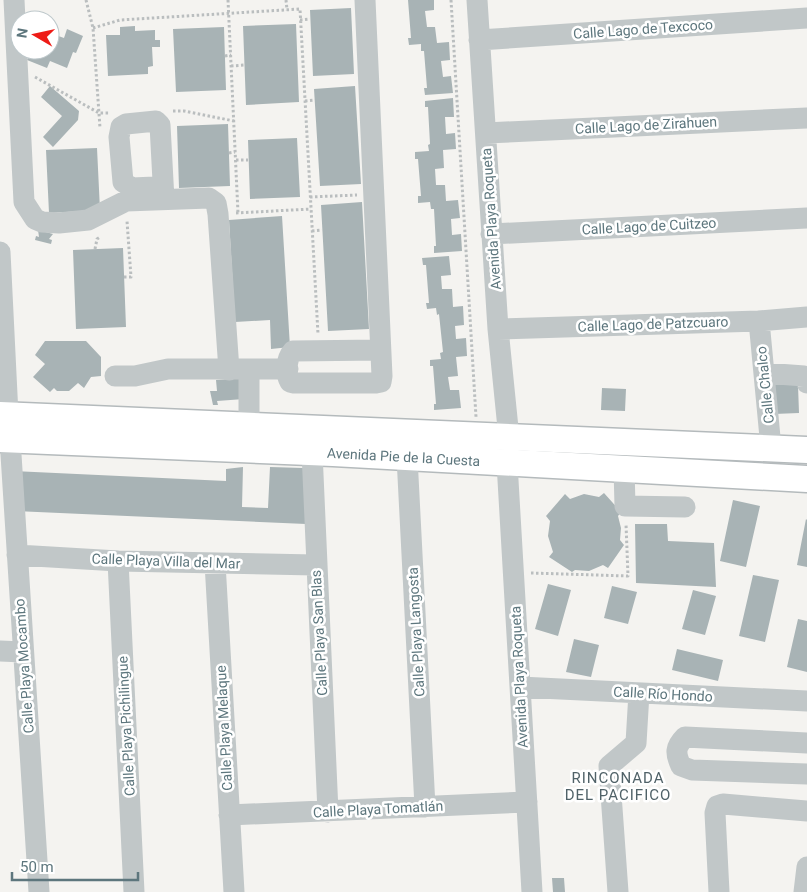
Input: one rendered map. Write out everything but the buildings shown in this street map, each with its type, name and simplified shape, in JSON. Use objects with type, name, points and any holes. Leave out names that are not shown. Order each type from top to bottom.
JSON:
[{"type":"main road","name":"Avenida Pie de la Cuesta","points":[[4,427],[249,427],[477,437],[508,450],[624,468],[807,479]]},
{"type":"main road","name":"Avenida Pie de la Cuesta","points":[[4,427],[312,452],[407,457],[508,450],[688,445],[807,450]]},
{"type":"street","points":[[14,0],[24,202],[30,214],[42,222],[77,223],[94,218],[126,201],[164,193],[209,198],[216,203],[239,370],[249,427]]},
{"type":"street","points":[[365,0],[382,376],[381,382],[290,382],[288,357],[293,351],[380,350]]},
{"type":"street","name":"Avenida Playa Roqueta","points":[[476,0],[486,132],[491,234],[508,450],[513,572],[532,892]]},
{"type":"street","name":"Calle Lago de Texcoco","points":[[479,40],[807,18]]},
{"type":"street","name":"Calle Lago de Zirahuen","points":[[486,132],[807,118]]},
{"type":"street","name":"Calle Lago de Cuitzeo","points":[[491,234],[807,218]]},
{"type":"street","name":"Calle Playa Mocambo","points":[[0,252],[4,427],[17,555],[39,892]]},
{"type":"street","name":"Calle Lago de Patzcuaro","points":[[498,329],[759,321],[807,317]]},
{"type":"street","name":"Calle Chalco","points":[[759,321],[772,448]]},
{"type":"street","points":[[115,376],[136,376],[168,369],[239,370],[288,368]]},
{"type":"street","points":[[764,373],[804,376],[807,383]]},
{"type":"street","points":[[312,452],[379,442],[484,447],[508,450]]},
{"type":"street","name":"Calle Playa San Blas","points":[[312,452],[315,565],[328,812]]},
{"type":"street","name":"Calle Playa Langosta","points":[[407,457],[425,807]]},
{"type":"street","points":[[624,468],[625,506],[685,507]]},
{"type":"street","name":"Calle Playa Villa del Mar","points":[[17,555],[216,564],[315,565]]},
{"type":"street","name":"Calle Playa Pichilingue","points":[[118,560],[134,892]]},
{"type":"street","name":"Calle Playa Melaque","points":[[216,564],[234,892]]},
{"type":"street","points":[[0,651],[23,652]]},
{"type":"street","name":"Calle Río Hondo","points":[[520,687],[807,701]]},
{"type":"street","points":[[618,892],[609,766],[636,742],[639,693]]},
{"type":"street","points":[[807,743],[685,737],[678,745],[676,754],[681,766],[692,770],[807,774]]},
{"type":"street","name":"Calle Playa Tomatlán","points":[[229,815],[526,802]]},
{"type":"street","points":[[719,892],[715,813],[717,806],[723,804],[807,811]]},
{"type":"street","points":[[804,892],[807,867]]},
{"type":"path","points":[[228,0],[238,213]]},
{"type":"path","points":[[286,0],[287,10]]},
{"type":"path","points":[[450,0],[477,437]]},
{"type":"path","points":[[93,28],[120,20],[300,9],[318,350]]},
{"type":"path","points":[[300,20],[310,19]]},
{"type":"path","points":[[225,56],[231,55]]},
{"type":"path","points":[[231,66],[245,65]]},
{"type":"path","points":[[305,101],[315,100]]},
{"type":"path","points":[[229,153],[236,152]]},
{"type":"path","points":[[236,160],[248,160]]},
{"type":"path","points":[[310,197],[373,194]]},
{"type":"path","points":[[124,277],[131,277],[127,219]]},
{"type":"path","points":[[312,231],[322,230]]},
{"type":"path","points":[[513,572],[628,576],[625,506]]},
{"type":"district","name":"RINCONADA DEL PACIFICO","points":[[618,786]]}]
